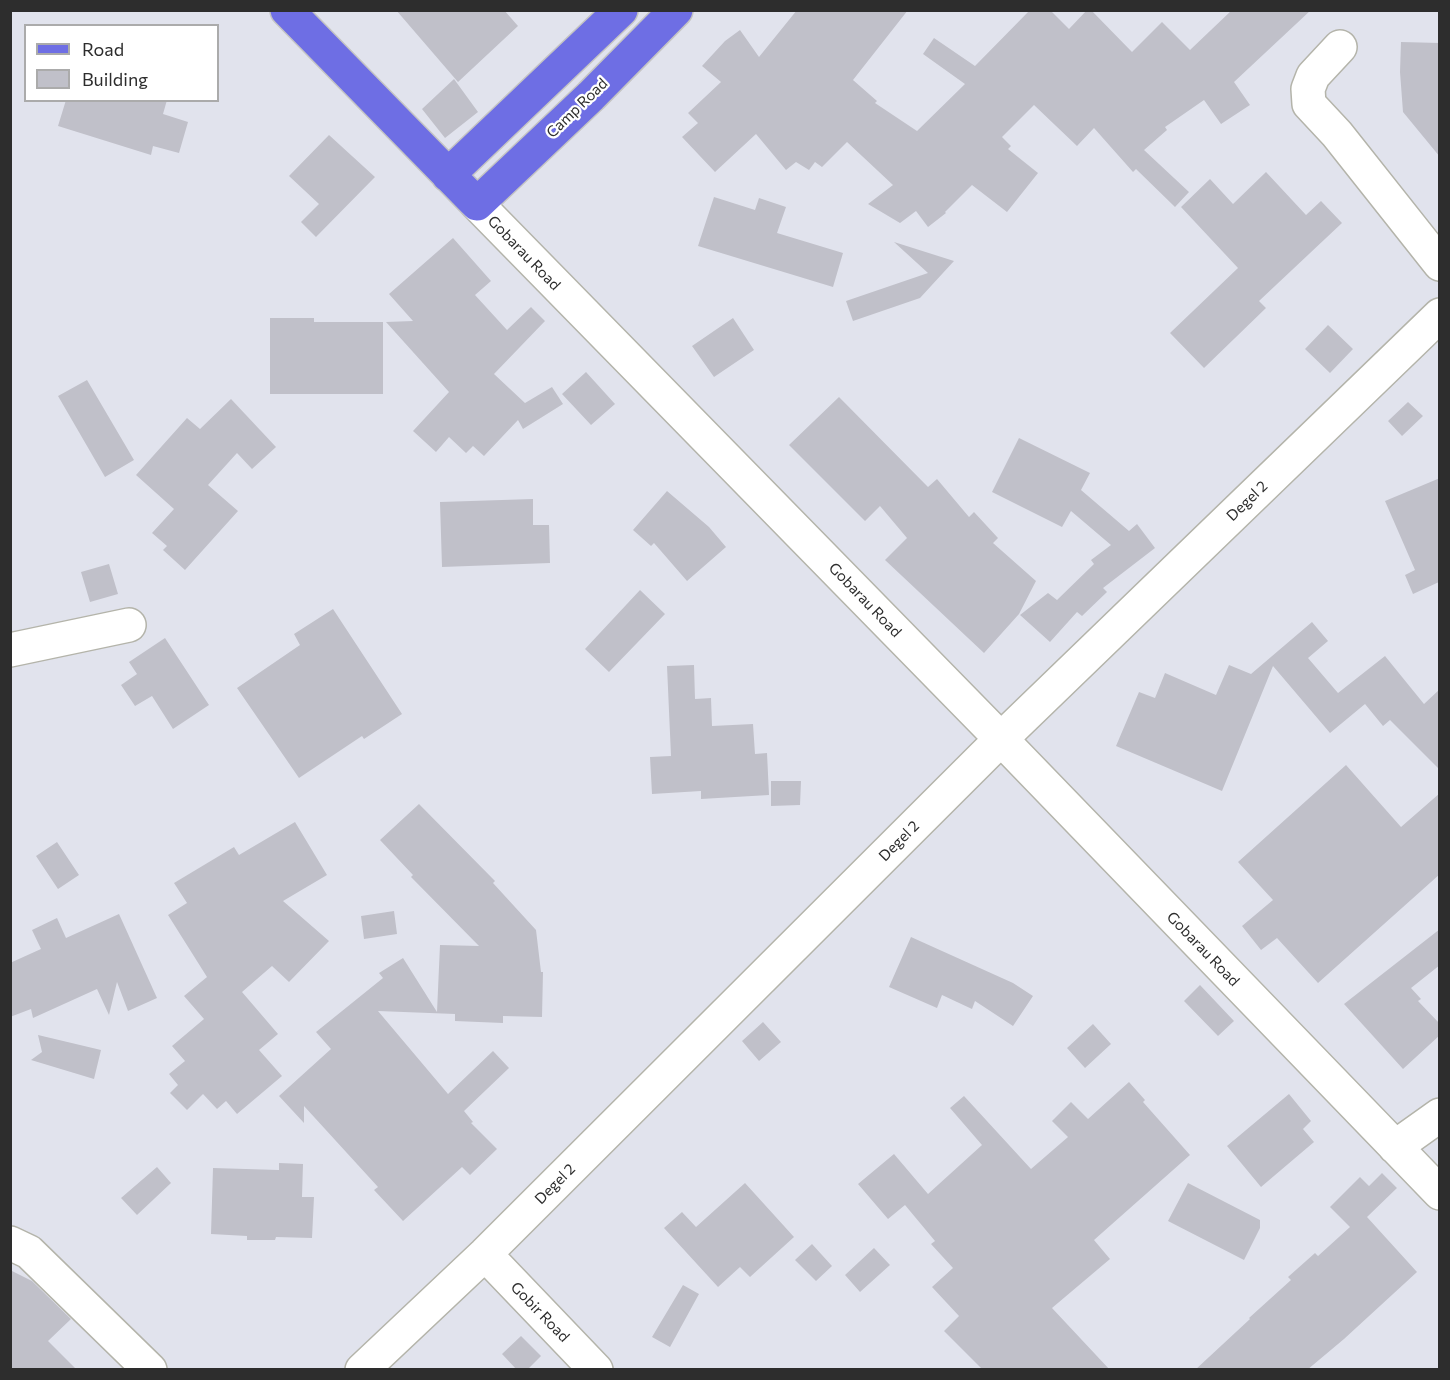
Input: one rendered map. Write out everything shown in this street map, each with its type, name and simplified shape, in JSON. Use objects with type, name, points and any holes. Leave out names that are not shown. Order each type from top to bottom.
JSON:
[{"type":"main road","name":"Gobarau Road","points":[[287,10],[477,204]]},
{"type":"main road","points":[[448,175],[564,67],[621,10]]},
{"type":"main road","name":"Camp Road","points":[[477,204],[591,96],[676,10]]},
{"type":"main road","points":[[564,67],[591,96]]},
{"type":"street","points":[[1340,47],[1313,76],[1308,88],[1309,104],[1344,143],[1440,264]]},
{"type":"street","name":"Gobarau Road","points":[[477,204],[1001,739],[1440,1193]]},
{"type":"street","name":"Degel 2","points":[[362,1370],[485,1254],[1001,739],[1440,315]]},
{"type":"street","points":[[10,650],[129,625]]},
{"type":"street","points":[[1395,1147],[1440,1115]]},
{"type":"street","points":[[10,1244],[29,1252],[150,1370]]},
{"type":"street","name":"Gobir Road","points":[[485,1254],[596,1370]]},
{"type":"building","points":[[396,10],[504,10],[518,26],[458,82]]},
{"type":"building","points":[[797,10],[908,10],[853,80],[877,101],[875,103],[917,131],[965,84],[923,54],[934,38],[975,66],[1030,10],[1050,10],[1069,29],[1087,10],[1091,10],[1132,52],[1162,22],[1190,50],[1232,10],[1311,10],[1234,82],[1250,105],[1221,124],[1204,100],[1165,127],[1167,130],[1144,150],[1189,192],[1175,207],[1136,169],[1133,172],[1094,128],[1077,146],[1034,105],[1002,137],[1011,146],[1008,149],[1038,173],[1007,212],[972,185],[946,213],[928,227],[916,211],[900,223],[868,204],[893,185],[847,142],[822,167],[815,162],[809,170],[796,162],[786,170],[756,134],[715,172],[682,137],[698,123],[688,113],[721,82],[702,66],[725,41],[740,30],[759,57]]},
{"type":"building","points":[[1401,42],[1440,43],[1440,157],[1403,112],[1400,72]]},
{"type":"building","points":[[454,79],[478,112],[445,138],[422,109]]},
{"type":"building","points":[[65,102],[166,102],[163,114],[188,122],[179,153],[153,146],[151,155],[58,126]]},
{"type":"building","points":[[329,135],[375,177],[316,237],[301,222],[319,204],[289,176]]},
{"type":"building","points":[[1266,172],[1306,215],[1321,201],[1342,223],[1259,301],[1266,308],[1204,368],[1170,333],[1238,268],[1181,207],[1210,179],[1233,204]]},
{"type":"building","points":[[714,197],[755,210],[759,198],[786,207],[777,233],[843,253],[833,287],[698,246]]},
{"type":"building","points":[[453,238],[491,281],[475,295],[507,330],[531,307],[545,321],[494,374],[525,403],[552,387],[563,404],[523,429],[518,420],[484,456],[473,446],[466,453],[449,437],[436,452],[413,431],[449,392],[386,322],[413,321],[389,294]]},
{"type":"building","points":[[894,242],[954,261],[920,298],[853,321],[846,301],[928,273]]},
{"type":"building","points":[[270,318],[314,318],[314,322],[383,322],[383,394],[270,394]]},
{"type":"building","points":[[733,318],[754,350],[714,377],[692,346]]},
{"type":"building","points":[[1328,325],[1353,349],[1330,373],[1305,349]]},
{"type":"building","points":[[586,372],[615,404],[591,425],[562,394]]},
{"type":"building","points":[[87,380],[134,460],[105,477],[58,396]]},
{"type":"building","points":[[839,397],[928,487],[937,479],[969,517],[974,512],[998,538],[993,543],[1036,581],[1019,614],[984,653],[885,560],[907,538],[880,506],[865,521],[789,445]]},
{"type":"building","points":[[231,399],[276,447],[252,469],[237,453],[208,485],[238,511],[185,570],[163,550],[167,546],[152,533],[174,509],[136,475],[187,418],[200,429]]},
{"type":"building","points":[[1408,402],[1423,416],[1402,436],[1388,421]]},
{"type":"building","points":[[1019,438],[1090,473],[1081,490],[1129,531],[1137,524],[1155,548],[1103,588],[1107,592],[1082,616],[1077,612],[1050,642],[1020,615],[1048,593],[1057,600],[1094,564],[1091,560],[1111,545],[1071,511],[1062,527],[992,492]]},
{"type":"building","points":[[1440,478],[1439,582],[1413,594],[1405,575],[1415,570],[1385,501]]},
{"type":"building","points":[[667,491],[709,527],[726,547],[687,581],[654,543],[651,546],[633,530]]},
{"type":"building","points":[[533,499],[533,525],[549,525],[550,563],[442,567],[440,502]]},
{"type":"building","points":[[109,564],[118,594],[90,602],[81,572]]},
{"type":"building","points":[[640,590],[665,614],[609,672],[585,649]]},
{"type":"building","points":[[333,609],[402,714],[364,739],[362,736],[299,778],[237,688],[300,645],[294,634]]},
{"type":"building","points":[[1312,622],[1328,641],[1308,658],[1338,693],[1385,656],[1424,704],[1440,689],[1440,770],[1390,720],[1383,726],[1365,704],[1330,733],[1273,666],[1222,791],[1116,746],[1139,692],[1155,698],[1165,673],[1216,695],[1229,665],[1251,674]]},
{"type":"building","points":[[165,638],[209,705],[173,729],[152,696],[135,706],[121,685],[137,674],[129,662]]},
{"type":"building","points":[[694,665],[695,699],[711,698],[712,726],[753,724],[755,754],[767,753],[769,795],[701,799],[701,791],[652,794],[650,757],[671,756],[667,666]]},
{"type":"building","points":[[1346,765],[1401,827],[1440,793],[1440,874],[1318,983],[1277,938],[1261,950],[1242,926],[1273,900],[1238,862]]},
{"type":"building","points":[[771,781],[801,781],[800,805],[771,806]]},
{"type":"building","points":[[419,804],[495,881],[493,883],[536,930],[541,972],[543,972],[542,1017],[503,1016],[503,1023],[455,1021],[455,1014],[378,1011],[448,1094],[493,1051],[509,1068],[464,1111],[473,1122],[471,1123],[497,1149],[470,1175],[462,1167],[403,1221],[374,1190],[378,1187],[304,1106],[304,1123],[279,1096],[331,1049],[316,1032],[383,978],[379,973],[403,958],[437,1012],[440,945],[479,946],[411,877],[413,875],[380,840]]},
{"type":"building","points":[[295,822],[327,875],[283,901],[329,941],[289,982],[272,966],[242,992],[278,1034],[259,1050],[282,1076],[237,1114],[226,1101],[217,1109],[203,1094],[187,1110],[170,1093],[178,1085],[169,1074],[185,1061],[172,1046],[204,1019],[184,996],[207,977],[168,915],[187,903],[174,883],[234,847],[239,855]]},
{"type":"building","points":[[57,842],[79,875],[58,889],[36,856]]},
{"type":"building","points":[[394,911],[397,934],[364,939],[361,916]]},
{"type":"building","points":[[119,914],[157,998],[128,1011],[117,982],[109,1015],[97,989],[33,1018],[31,1009],[10,1017],[10,963],[41,949],[32,930],[57,918],[66,938]]},
{"type":"building","points":[[1440,929],[1440,965],[1411,988],[1421,999],[1418,1001],[1440,1024],[1440,1035],[1403,1069],[1344,1004]]},
{"type":"building","points":[[911,937],[1013,983],[1033,996],[1013,1026],[975,1001],[972,1009],[942,995],[937,1008],[889,987]]},
{"type":"building","points":[[1200,985],[1234,1021],[1218,1036],[1184,1001]]},
{"type":"building","points":[[763,1022],[781,1042],[759,1061],[742,1041]]},
{"type":"building","points":[[1093,1024],[1111,1044],[1085,1068],[1067,1048]]},
{"type":"building","points":[[38,1035],[101,1050],[94,1079],[31,1060],[42,1052]]},
{"type":"building","points":[[1129,1082],[1145,1100],[1143,1102],[1190,1155],[1094,1240],[1110,1259],[1052,1308],[1110,1370],[983,1370],[944,1331],[959,1316],[932,1287],[953,1268],[931,1244],[935,1241],[905,1205],[888,1219],[858,1184],[894,1154],[928,1194],[982,1145],[950,1108],[964,1096],[1031,1169],[1068,1137],[1052,1121],[1071,1102],[1088,1119]]},
{"type":"building","points":[[1289,1094],[1311,1121],[1303,1129],[1314,1142],[1261,1187],[1227,1146]]},
{"type":"building","points":[[279,1163],[303,1164],[302,1197],[314,1197],[312,1238],[276,1237],[275,1240],[247,1240],[247,1236],[211,1234],[213,1168],[279,1170]]},
{"type":"building","points":[[157,1167],[171,1183],[137,1215],[121,1198]]},
{"type":"building","points":[[1382,1173],[1397,1188],[1367,1217],[1417,1272],[1307,1370],[1195,1370],[1291,1280],[1288,1277],[1315,1253],[1318,1256],[1350,1227],[1330,1207],[1360,1177],[1369,1186]]},
{"type":"building","points":[[745,1183],[794,1237],[750,1277],[740,1267],[718,1287],[664,1228],[682,1212],[696,1227]]},
{"type":"building","points":[[1188,1183],[1260,1220],[1260,1228],[1244,1260],[1168,1221]]},
{"type":"building","points":[[812,1244],[832,1266],[816,1281],[795,1260]]},
{"type":"building","points":[[874,1248],[890,1265],[860,1292],[845,1275]]},
{"type":"building","points":[[10,1270],[32,1281],[71,1319],[48,1341],[77,1370],[10,1370]]},
{"type":"building","points":[[683,1285],[699,1294],[670,1347],[652,1337]]},
{"type":"building","points":[[521,1336],[541,1356],[527,1370],[517,1370],[502,1354]]}]
